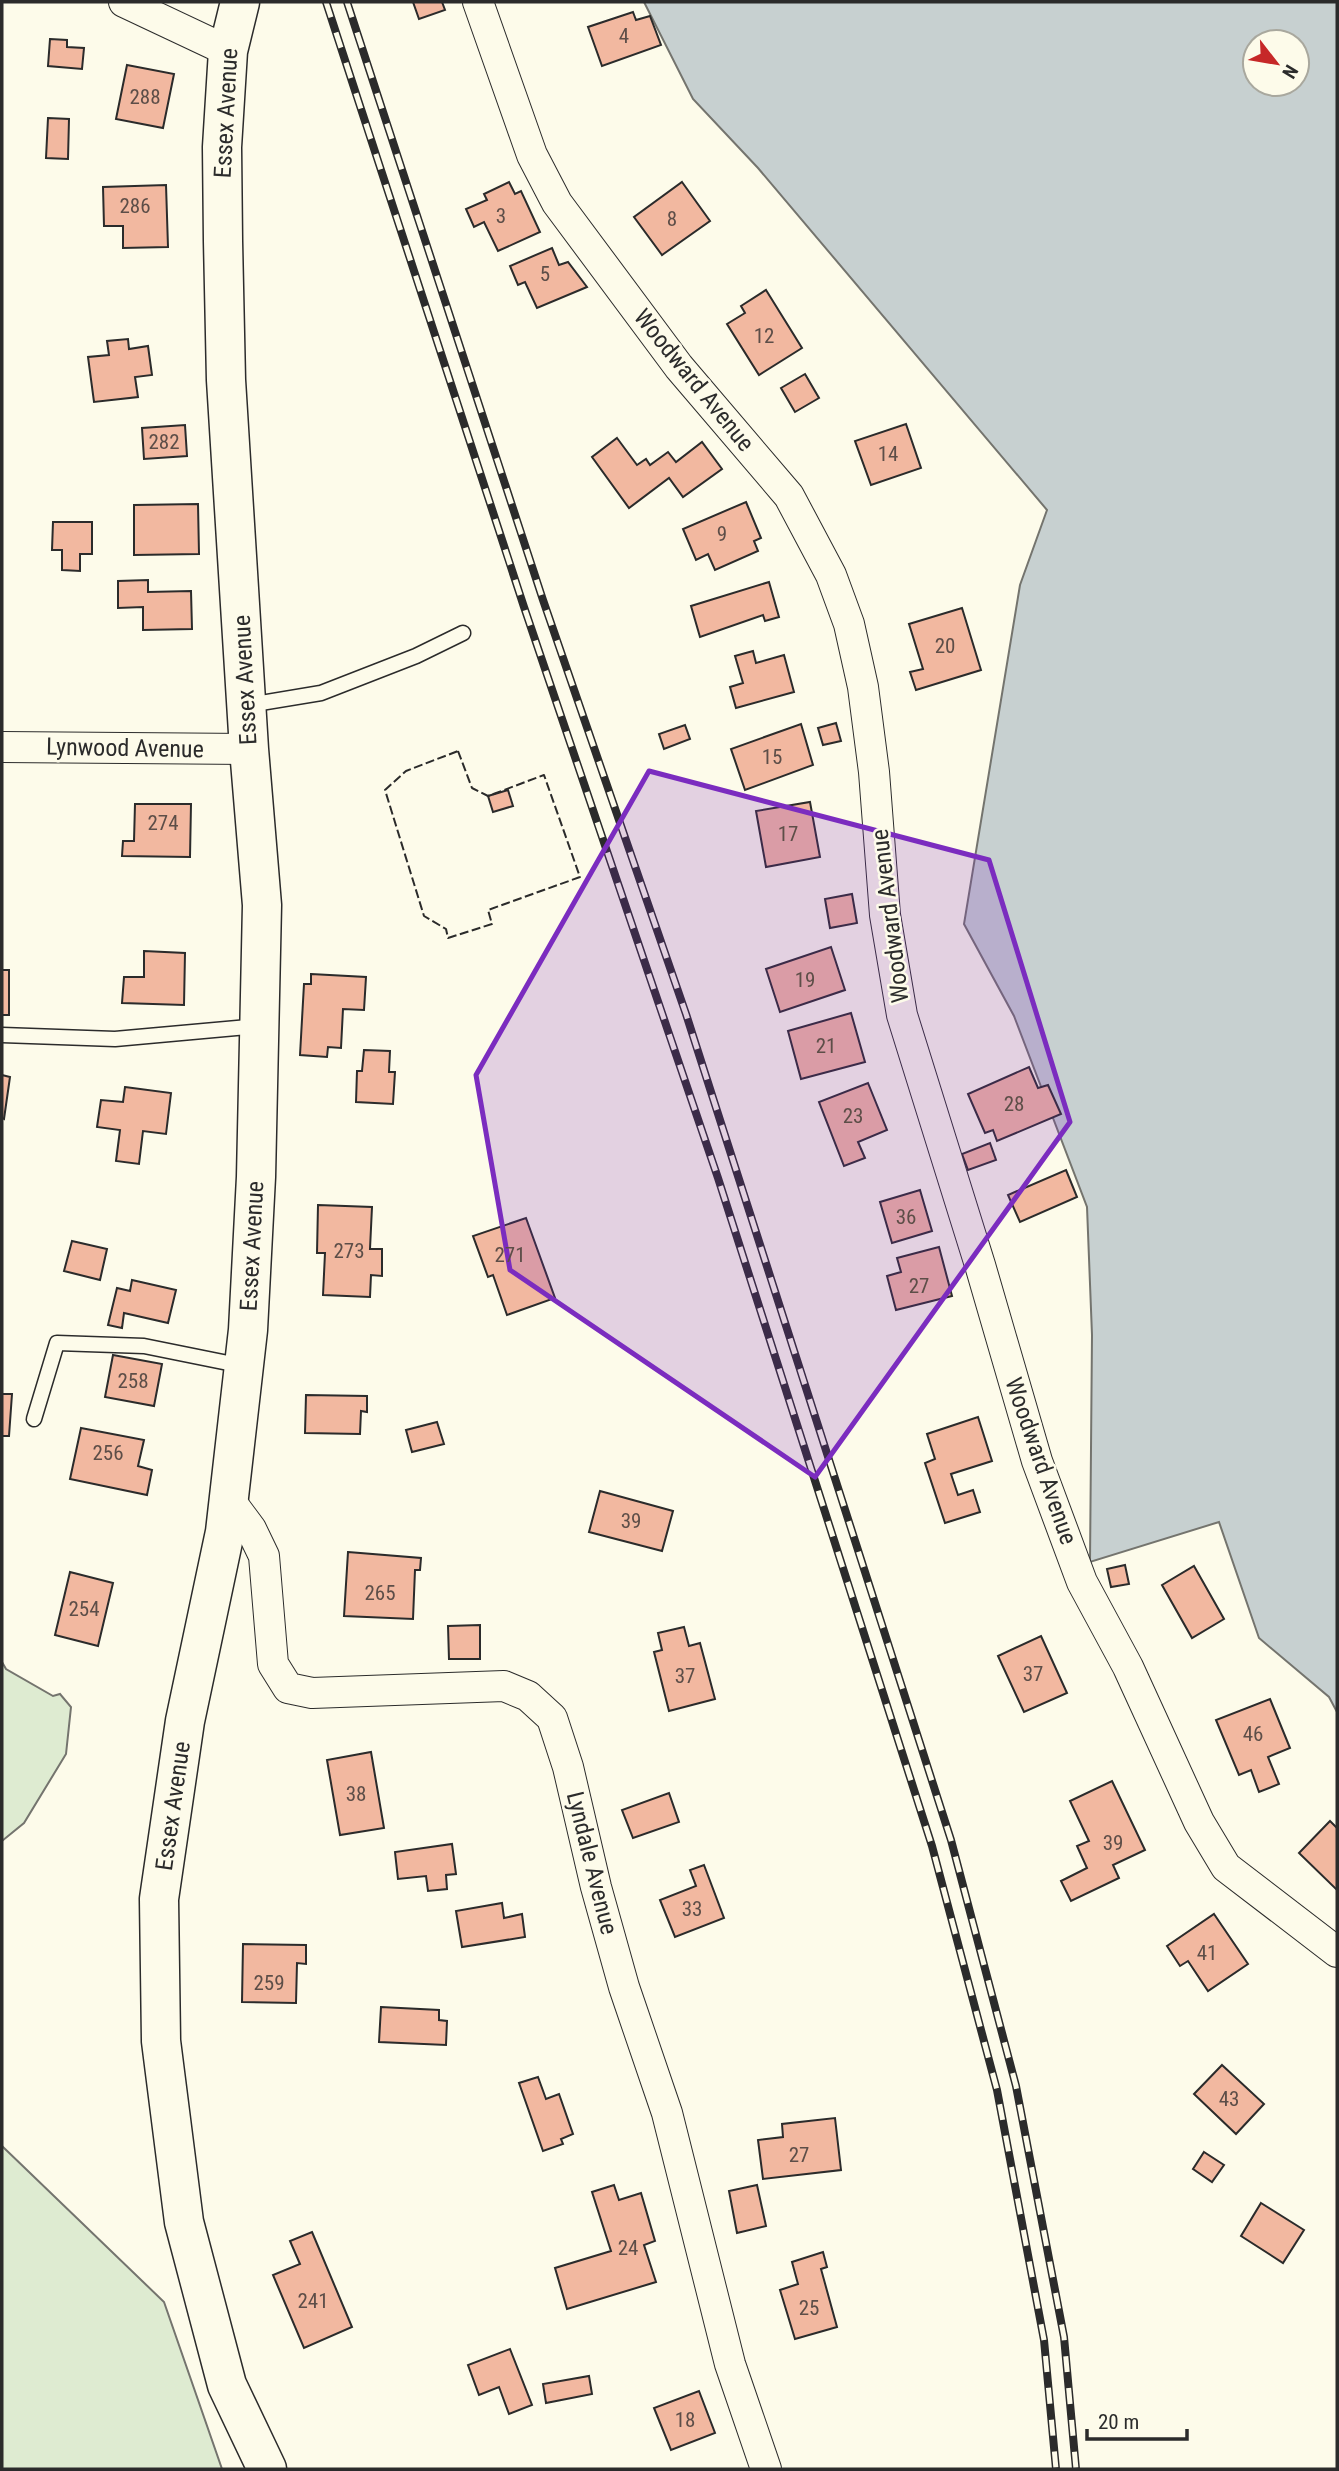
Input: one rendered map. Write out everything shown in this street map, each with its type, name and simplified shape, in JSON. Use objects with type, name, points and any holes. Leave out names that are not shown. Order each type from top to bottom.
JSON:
[{"type":"street","points":[[124,2],[228,51]]},
{"type":"street","name":"Essex Avenue","points":[[240,2],[228,51],[222,147],[226,380],[249,749],[262,905],[256,1177],[244,1366],[225,1532],[185,1721],[159,1899],[160,2040],[184,2222],[227,2385],[267,2469]]},
{"type":"street","name":"Woodward Avenue","points":[[478,2],[532,155],[556,203],[679,367],[789,496],[831,575],[849,624],[863,687],[874,772],[885,915],[902,1015],[980,1265],[1037,1461],[1082,1582],[1128,1668],[1199,1822],[1219,1856],[1226,1867],[1337,1952]]},
{"type":"street","name":"Lynwood Avenue","points":[[2,747],[249,749]]},
{"type":"street","name":"Lyndale Avenue","points":[[228,1498],[251,1530],[264,1556],[273,1664],[288,1688],[312,1693],[504,1686],[528,1696],[552,1718],[568,1767],[624,1987],[667,2113],[730,2364],[766,2469]]},
{"type":"lane","points":[[248,706],[321,693],[416,656],[463,633]]},
{"type":"lane","points":[[2,1035],[116,1039],[259,1026]]},
{"type":"lane","points":[[34,1419],[57,1343],[144,1346],[244,1366]]},
{"type":"highlighted area","points":[[649,771],[989,860],[1070,1122],[815,1477],[510,1270],[476,1075]]},
{"type":"green space","points":[[2,1662],[6,1669],[53,1696],[60,1694],[71,1707],[66,1754],[24,1823],[2,1841]]},
{"type":"green space","points":[[2,2146],[164,2302],[222,2469],[2,2469]]},
{"type":"shaded area","points":[[644,2],[1337,2],[1337,1712],[1329,1697],[1259,1638],[1219,1522],[1090,1562],[1092,1335],[1087,1207],[1014,1016],[964,924],[1020,585],[1047,510],[758,168],[693,99]]},
{"type":"building","points":[[413,2],[442,2],[445,10],[419,19]]},
{"type":"building","points":[[633,12],[636,20],[650,16],[661,45],[602,66],[588,27]]},
{"type":"building","points":[[50,39],[67,40],[67,47],[84,48],[82,69],[48,66]]},
{"type":"building","points":[[127,65],[174,74],[163,128],[116,119]]},
{"type":"building","points":[[48,118],[69,119],[68,159],[46,158]]},
{"type":"building","points":[[509,182],[515,194],[521,191],[540,232],[498,251],[484,222],[474,227],[466,209],[487,200],[484,194]]},
{"type":"building","points":[[682,182],[710,221],[662,255],[634,217]]},
{"type":"building","points":[[166,185],[168,247],[123,248],[123,226],[104,226],[103,187]]},
{"type":"building","points":[[552,248],[559,265],[568,262],[587,287],[537,308],[525,282],[518,285],[510,266]]},
{"type":"building","points":[[766,290],[802,348],[759,375],[727,324],[745,313],[741,306]]},
{"type":"building","points":[[128,339],[129,349],[148,346],[152,375],[135,377],[138,397],[94,402],[88,357],[109,355],[107,341]]},
{"type":"building","points":[[805,374],[819,398],[795,412],[781,388]]},
{"type":"building","points":[[906,424],[921,468],[871,485],[855,441]]},
{"type":"building","points":[[185,425],[187,456],[144,459],[142,428]]},
{"type":"building","points":[[617,438],[637,465],[646,459],[650,465],[668,452],[676,462],[702,442],[722,469],[683,497],[669,478],[629,508],[592,457]]},
{"type":"building","points":[[746,502],[761,538],[754,541],[758,551],[715,570],[708,554],[696,560],[683,529]]},
{"type":"building","points":[[198,504],[199,554],[134,555],[134,505]]},
{"type":"building","points":[[53,522],[92,522],[92,554],[80,554],[80,571],[62,570],[62,550],[52,550]]},
{"type":"building","points":[[148,580],[148,592],[191,591],[192,629],[143,630],[143,607],[118,608],[118,581]]},
{"type":"building","points":[[769,582],[779,617],[765,621],[763,615],[700,637],[691,606]]},
{"type":"building","points":[[962,608],[981,670],[916,690],[910,672],[923,669],[909,624]]},
{"type":"building","points":[[753,651],[756,663],[784,655],[794,692],[736,708],[730,687],[743,683],[735,656]]},
{"type":"building","points":[[836,723],[841,741],[823,745],[818,728]]},
{"type":"building","points":[[801,724],[813,765],[745,790],[731,749]]},
{"type":"building","points":[[685,725],[690,739],[664,749],[659,734]]},
{"type":"building","points":[[508,790],[513,806],[493,812],[488,796]]},
{"type":"building","points":[[810,802],[820,857],[766,867],[756,811]]},
{"type":"building","points":[[135,804],[191,804],[190,857],[122,856],[123,841],[134,841]]},
{"type":"building","points":[[852,894],[857,923],[830,928],[825,899]]},
{"type":"building","points":[[831,947],[845,990],[780,1012],[766,969]]},
{"type":"building","points":[[144,951],[185,953],[184,1005],[122,1003],[124,977],[144,977]]},
{"type":"building","points":[[2,970],[9,970],[9,1015],[2,1015]]},
{"type":"building","points":[[311,974],[366,977],[364,1010],[343,1009],[341,1048],[328,1047],[327,1057],[300,1055],[304,984],[311,984]]},
{"type":"building","points":[[851,1013],[865,1062],[801,1079],[788,1031]]},
{"type":"building","points":[[364,1050],[390,1051],[389,1072],[395,1072],[393,1104],[356,1102],[357,1071],[362,1071]]},
{"type":"building","points":[[1029,1067],[1038,1088],[1048,1085],[1061,1114],[997,1141],[993,1130],[985,1133],[968,1094]]},
{"type":"building","points":[[2,1075],[10,1077],[4,1119],[2,1118]]},
{"type":"building","points":[[868,1083],[887,1130],[858,1142],[865,1158],[844,1166],[819,1102]]},
{"type":"building","points":[[125,1087],[171,1093],[166,1134],[143,1131],[139,1164],[116,1161],[120,1130],[97,1127],[101,1100],[123,1102]]},
{"type":"building","points":[[990,1143],[996,1160],[968,1170],[962,1154]]},
{"type":"building","points":[[1066,1170],[1077,1197],[1020,1222],[1008,1195]]},
{"type":"building","points":[[920,1190],[932,1231],[892,1243],[880,1202]]},
{"type":"building","points":[[318,1205],[372,1207],[370,1249],[382,1249],[382,1276],[371,1275],[370,1297],[323,1295],[325,1253],[317,1253]]},
{"type":"building","points":[[526,1218],[555,1298],[507,1315],[493,1275],[488,1277],[473,1236]]},
{"type":"building","points":[[72,1241],[107,1249],[100,1280],[64,1271]]},
{"type":"building","points":[[939,1247],[952,1296],[896,1310],[887,1276],[901,1272],[897,1258]]},
{"type":"building","points":[[132,1280],[176,1290],[168,1323],[124,1313],[122,1328],[108,1325],[117,1288],[130,1291]]},
{"type":"building","points":[[113,1355],[162,1364],[154,1406],[105,1397]]},
{"type":"building","points":[[2,1394],[12,1394],[9,1436],[2,1436]]},
{"type":"building","points":[[306,1395],[367,1396],[367,1412],[361,1411],[360,1434],[305,1433]]},
{"type":"building","points":[[978,1417],[992,1461],[951,1474],[958,1495],[973,1490],[980,1512],[945,1523],[925,1463],[935,1459],[927,1434]]},
{"type":"building","points":[[437,1422],[444,1444],[412,1452],[406,1430]]},
{"type":"building","points":[[81,1428],[144,1440],[138,1466],[152,1470],[147,1495],[70,1479]]},
{"type":"building","points":[[600,1491],[673,1511],[662,1551],[589,1532]]},
{"type":"building","points":[[348,1552],[421,1558],[420,1570],[415,1570],[413,1619],[344,1616]]},
{"type":"building","points":[[1125,1565],[1129,1584],[1111,1587],[1107,1569]]},
{"type":"building","points":[[1194,1566],[1224,1619],[1192,1638],[1162,1585]]},
{"type":"building","points":[[70,1572],[113,1583],[98,1646],[55,1635]]},
{"type":"building","points":[[480,1625],[480,1659],[449,1659],[448,1626]]},
{"type":"building","points":[[684,1627],[689,1646],[700,1643],[715,1699],[669,1711],[654,1652],[662,1650],[658,1633]]},
{"type":"building","points":[[1041,1636],[1067,1693],[1024,1712],[998,1656]]},
{"type":"building","points":[[1270,1699],[1290,1748],[1268,1757],[1279,1784],[1259,1792],[1251,1770],[1239,1775],[1216,1720]]},
{"type":"building","points":[[371,1752],[384,1828],[340,1835],[327,1760]]},
{"type":"building","points":[[1112,1781],[1145,1850],[1113,1865],[1119,1878],[1071,1901],[1061,1881],[1087,1868],[1077,1846],[1089,1841],[1070,1801]]},
{"type":"building","points":[[669,1793],[679,1822],[633,1838],[622,1810]]},
{"type":"building","points":[[1330,1821],[1337,1828],[1337,1890],[1299,1853]]},
{"type":"building","points":[[452,1844],[456,1874],[446,1875],[447,1889],[428,1891],[426,1876],[398,1879],[395,1852]]},
{"type":"building","points":[[704,1865],[724,1918],[675,1937],[660,1900],[696,1886],[690,1870]]},
{"type":"building","points":[[502,1903],[504,1918],[522,1914],[525,1937],[462,1947],[456,1911]]},
{"type":"building","points":[[1214,1914],[1248,1964],[1208,1991],[1188,1961],[1180,1966],[1167,1946]]},
{"type":"building","points":[[243,1944],[306,1945],[306,1964],[297,1963],[296,2003],[242,2002]]},
{"type":"building","points":[[381,2007],[439,2010],[439,2020],[447,2021],[446,2045],[379,2042]]},
{"type":"building","points":[[1222,2065],[1264,2104],[1236,2134],[1194,2094]]},
{"type":"building","points":[[538,2077],[546,2099],[559,2094],[573,2134],[561,2139],[563,2144],[543,2151],[519,2083]]},
{"type":"building","points":[[835,2118],[841,2170],[763,2179],[758,2140],[783,2137],[782,2124]]},
{"type":"building","points":[[1204,2152],[1224,2165],[1212,2182],[1193,2169]]},
{"type":"building","points":[[614,2185],[619,2200],[641,2193],[655,2241],[644,2245],[656,2282],[567,2309],[555,2268],[611,2251],[592,2192]]},
{"type":"building","points":[[757,2185],[766,2226],[737,2233],[729,2191]]},
{"type":"building","points":[[1261,2203],[1304,2230],[1283,2263],[1241,2236]]},
{"type":"building","points":[[312,2232],[352,2327],[304,2348],[273,2275],[300,2264],[290,2241]]},
{"type":"building","points":[[823,2252],[827,2267],[821,2269],[837,2327],[795,2339],[780,2290],[798,2284],[792,2262]]},
{"type":"building","points":[[510,2349],[532,2405],[509,2414],[499,2387],[479,2395],[468,2365]]},
{"type":"building","points":[[589,2376],[592,2394],[546,2403],[543,2384]]},
{"type":"building","points":[[699,2391],[715,2433],[671,2450],[654,2408]]},
{"type":"railway","points":[[326,2],[524,607],[718,1178],[932,1846],[997,2090],[1044,2340],[1056,2469]]},
{"type":"railway","points":[[347,2],[543,600],[686,1014],[951,1840],[1016,2086],[1064,2337],[1076,2469]]},
{"type":"fence","points":[[458,751],[472,788],[488,796],[544,775],[580,877],[488,910],[492,924],[448,938],[446,929],[424,916],[385,790],[406,771],[458,751]]}]
